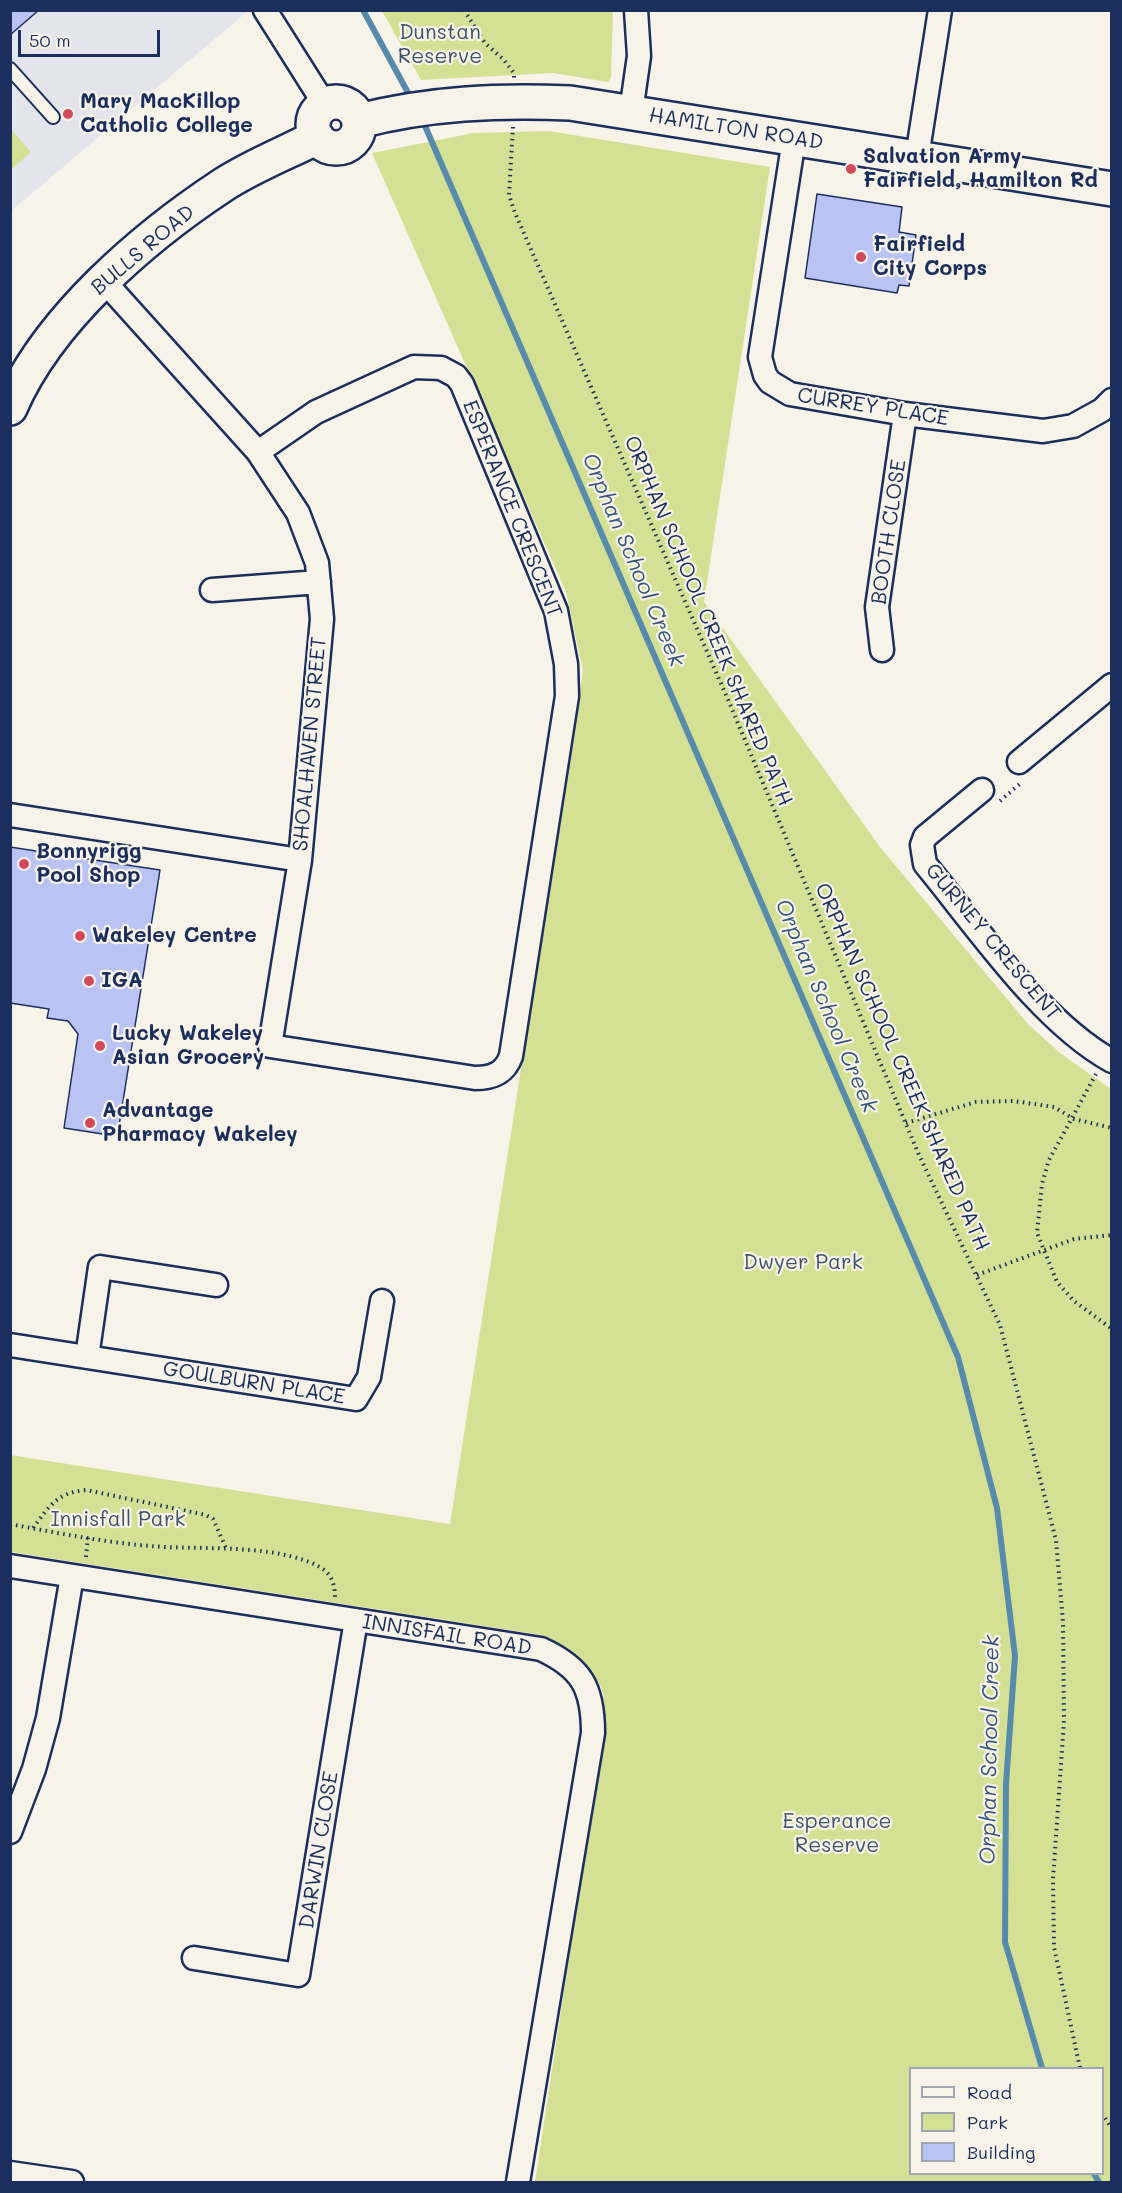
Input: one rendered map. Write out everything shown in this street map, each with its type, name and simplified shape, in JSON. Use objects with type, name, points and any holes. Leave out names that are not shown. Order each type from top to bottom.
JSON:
[{"type":"main road","name":"HAMILTON ROAD","points":[[359,121],[401,111],[445,106],[515,101],[570,103],[1112,189]]},
{"type":"main road","points":[[332,102],[346,104],[352,108],[359,121],[356,136],[345,146],[329,146],[317,137],[314,131],[315,116],[325,105],[332,102]]},
{"type":"main road","name":"BULLS ROAD","points":[[10,408],[40,355],[74,310],[164,228],[225,184],[317,137]]},
{"type":"street","points":[[265,10],[325,105]]},
{"type":"street","points":[[631,112],[639,56],[636,10]]},
{"type":"street","points":[[917,158],[940,10]]},
{"type":"street","name":"CURREY PLACE","points":[[794,138],[760,357],[765,375],[779,389],[790,394],[905,414],[1043,431],[1073,426],[1102,410],[1112,400]]},
{"type":"street","name":"SHOALHAVEN STREET","points":[[104,281],[258,452],[298,513],[317,563],[322,619],[300,860],[270,1046],[475,1078],[499,1074]]},
{"type":"street","name":"ESPERANCE CRESCENT","points":[[258,452],[316,412],[414,367],[441,368],[456,376],[462,384],[548,591],[561,630],[566,664],[567,696],[511,1056],[506,1068],[499,1074]]},
{"type":"street","name":"BOOTH CLOSE","points":[[882,650],[878,607],[905,414]]},
{"type":"street","points":[[212,590],[318,582]]},
{"type":"street","points":[[1019,762],[1107,698]]},
{"type":"street","name":"GURNEY CRESCENT","points":[[982,790],[926,837],[922,845],[925,864],[1047,1010],[1108,1059]]},
{"type":"street","points":[[10,815],[300,860]]},
{"type":"street","points":[[87,1357],[100,1267],[216,1285]]},
{"type":"street","name":"GOULBURN PLACE","points":[[10,1345],[357,1399],[369,1377],[382,1301]]},
{"type":"street","name":"INNISFAIL ROAD","points":[[10,1566],[540,1649],[571,1667],[581,1679],[593,1704],[593,1732],[518,2182]]},
{"type":"street","points":[[10,1832],[34,1769],[46,1726],[72,1576]]},
{"type":"street","name":"DARWIN CLOSE","points":[[194,1958],[298,1975],[346,1618]]},
{"type":"street","points":[[10,2172],[72,2182]]},
{"type":"lane","points":[[10,69],[53,117]]},
{"type":"path","points":[[464,10],[485,43],[514,73]]},
{"type":"path","name":"ORPHAN SCHOOL CREEK SHARED PATH","points":[[513,122],[509,195],[515,213],[729,702],[906,1123],[1000,1325],[1056,1540],[1063,1622],[1064,1721],[1053,1879],[1054,1947],[1065,2010],[1080,2067]]},
{"type":"path","points":[[1108,1059],[1049,1160],[1042,1184],[1037,1233],[1042,1251],[1064,1292],[1112,1329]]},
{"type":"path","points":[[906,1123],[976,1102],[1014,1101],[1054,1107],[1074,1119],[1112,1128]]},
{"type":"path","points":[[977,1275],[1074,1239],[1112,1235]]},
{"type":"path","points":[[33,1528],[49,1507],[67,1492],[86,1490],[206,1515],[213,1519],[227,1551]]},
{"type":"path","points":[[10,1524],[148,1546],[297,1558],[331,1575],[335,1581],[346,1618]]},
{"type":"path","points":[[1104,2116],[1112,2129]]},
{"type":"shaded area","name":"Mary MacKillop Catholic College","points":[[11,11],[248,11],[11,211]]},
{"type":"green space","name":"Dunstan Reserve","points":[[382,11],[613,11],[611,78],[608,82],[553,73],[421,80]]},
{"type":"green space","points":[[10,128],[31,152],[11,170],[10,170]]},
{"type":"green space","name":"Dwyer Park","points":[[549,131],[770,167],[704,602],[880,847],[1028,1024],[1060,1053],[1111,1089],[1111,2182],[535,2182],[605,1720],[604,1699],[596,1678],[567,1650],[541,1635],[11,1552],[10,1455],[450,1524],[583,671],[566,592],[372,153],[474,133]]},
{"type":"building","points":[[10,10],[39,10],[10,35]]},
{"type":"building","name":"Fairfield City Corps","points":[[817,194],[902,207],[899,232],[916,235],[909,286],[899,285],[897,293],[805,278]]},
{"type":"building","name":"Wakeley Centre","points":[[10,847],[160,870],[119,1126],[109,1135],[64,1128],[78,1034],[68,1021],[47,1018],[49,1009],[10,1003]]},
{"type":"waterway","name":"Orphan School Creek","points":[[363,10],[412,100]]},
{"type":"waterway","name":"Orphan School Creek","points":[[422,119],[958,1357],[997,1508],[1015,1656],[1006,1784],[1005,1942],[1042,2067]]},
{"type":"waterway","name":"Orphan School Creek","points":[[1095,2175],[1099,2182]]},
{"type":"place","name":"Mary MacKillop Catholic College","points":[[68,114]]},
{"type":"place","name":"Salvation Army Fairfield, Hamilton Rd","points":[[851,169]]},
{"type":"place","name":"Fairfield City Corps","points":[[861,257]]},
{"type":"place","name":"Bonnyrigg Pool Shop","points":[[24,864]]},
{"type":"place","name":"Wakeley Centre","points":[[80,936]]},
{"type":"place","name":"IGA","points":[[89,981]]},
{"type":"place","name":"Lucky Wakeley Asian Grocery","points":[[100,1046]]},
{"type":"place","name":"Advantage Pharmacy Wakeley","points":[[90,1123]]},
{"type":"park label","name":"Innisfall Park","points":[[118,1520]]},
{"type":"park label","name":"Esperance Reserve","points":[[837,1834]]}]
